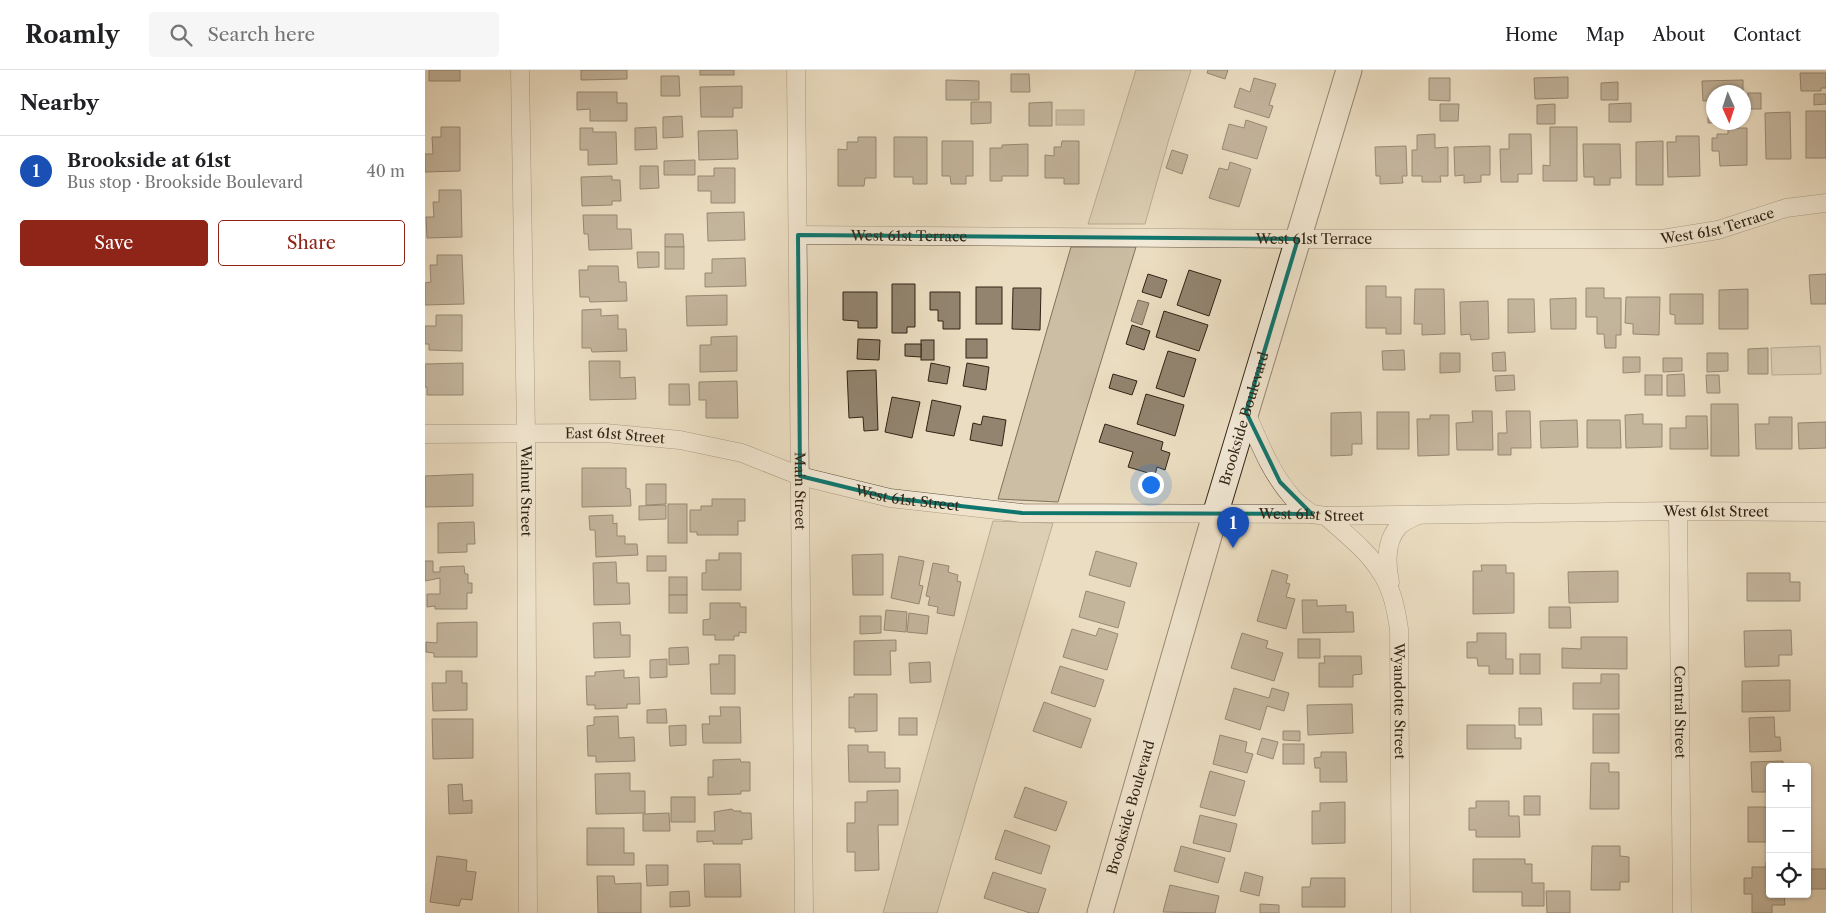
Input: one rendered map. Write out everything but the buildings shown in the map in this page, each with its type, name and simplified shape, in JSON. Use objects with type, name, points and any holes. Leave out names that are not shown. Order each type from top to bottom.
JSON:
[{"type":"main road","name":"Brookside Boulevard","points":[[1100,913],[1215,514],[1349,70]]},
{"type":"street","name":"Walnut Street","points":[[520,70],[526,433],[528,913]]},
{"type":"street","name":"Main Street","points":[[796,70],[804,913]]},
{"type":"street","name":"West 61st Terrace","points":[[798,235],[1298,239],[1662,239],[1717,230],[1786,208],[1826,203]]},
{"type":"street","name":"Wyandotte Street","points":[[1246,412],[1266,458],[1280,482],[1293,499],[1319,515],[1355,543],[1380,571],[1391,593],[1399,629],[1401,913]]},
{"type":"street","name":"East 61st Street","points":[[425,434],[605,432],[680,440],[742,453],[800,476]]},
{"type":"street","name":"West 61st Street","points":[[800,476],[890,498],[1022,514],[1418,515],[1826,512]]},
{"type":"street","name":"Central Street","points":[[1678,512],[1682,913]]},
{"type":"street","points":[[1391,593],[1387,561],[1392,536],[1401,524],[1418,515]]},
{"type":"highlighted area","points":[[798,235],[1298,239],[1246,412],[1280,482],[1312,514],[1022,513],[890,498],[800,476]]},
{"type":"shaded area","points":[[1136,70],[1191,70],[1145,224],[1088,224]]},
{"type":"shaded area","points":[[1056,110],[1084,110],[1084,125],[1056,125]]},
{"type":"shaded area","points":[[1071,247],[1136,247],[1058,502],[998,499]]},
{"type":"shaded area","points":[[1138,300],[1149,303],[1142,325],[1131,321]]},
{"type":"shaded area","points":[[1820,346],[1821,374],[1772,375],[1771,348]]},
{"type":"shaded area","points":[[993,521],[1053,523],[937,913],[883,913]]},
{"type":"place","name":"Brookside at 61st","points":[[1233,548]]}]
